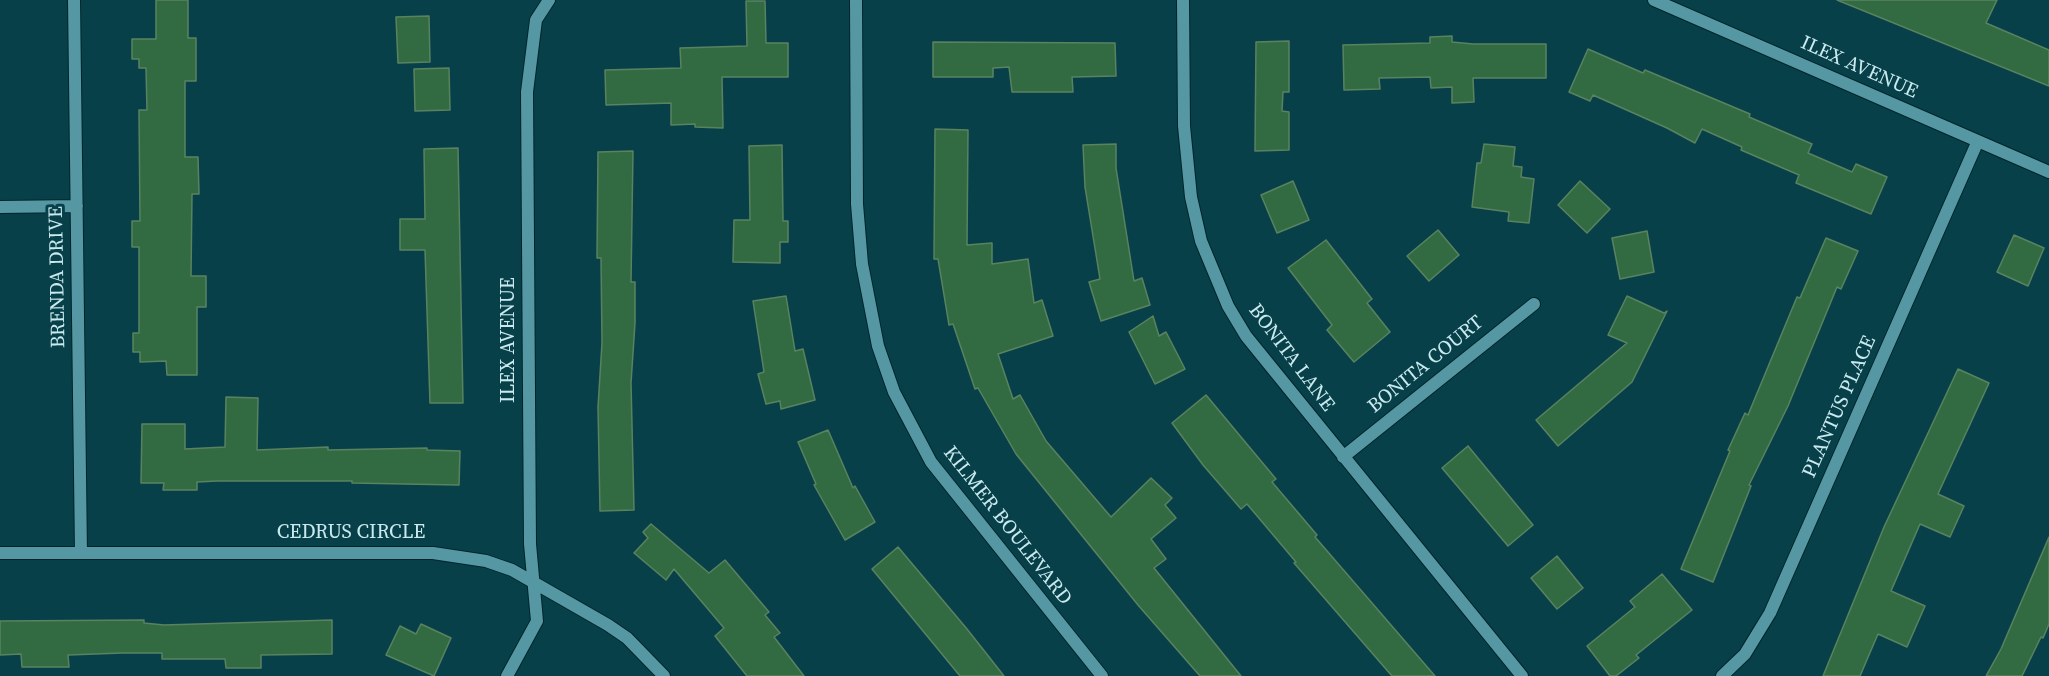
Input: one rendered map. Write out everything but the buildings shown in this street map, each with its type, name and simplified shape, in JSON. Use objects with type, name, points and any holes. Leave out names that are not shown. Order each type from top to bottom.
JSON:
[{"type":"street","name":"BRENDA DRIVE","points":[[75,0],[81,553]]},
{"type":"street","name":"ILEX AVENUE","points":[[507,676],[537,621],[530,544],[527,92],[536,20],[549,0]]},
{"type":"street","name":"KILMER BOULEVARD","points":[[856,0],[857,204],[862,264],[878,346],[894,392],[931,462],[1102,676]]},
{"type":"street","name":"BONITA LANE","points":[[1183,0],[1184,126],[1191,197],[1201,241],[1213,274],[1246,336],[1522,676]]},
{"type":"street","name":"ILEX AVENUE","points":[[1654,0],[1977,143],[2049,172]]},
{"type":"street","name":"PLANTUS PLACE","points":[[1722,676],[1745,654],[1770,613],[1977,143]]},
{"type":"street","points":[[0,207],[77,206]]},
{"type":"street","name":"BONITA COURT","points":[[1343,457],[1533,304]]},
{"type":"street","name":"CEDRUS CIRCLE","points":[[0,553],[433,553],[486,561],[512,570],[608,625],[627,638],[664,676]]}]
